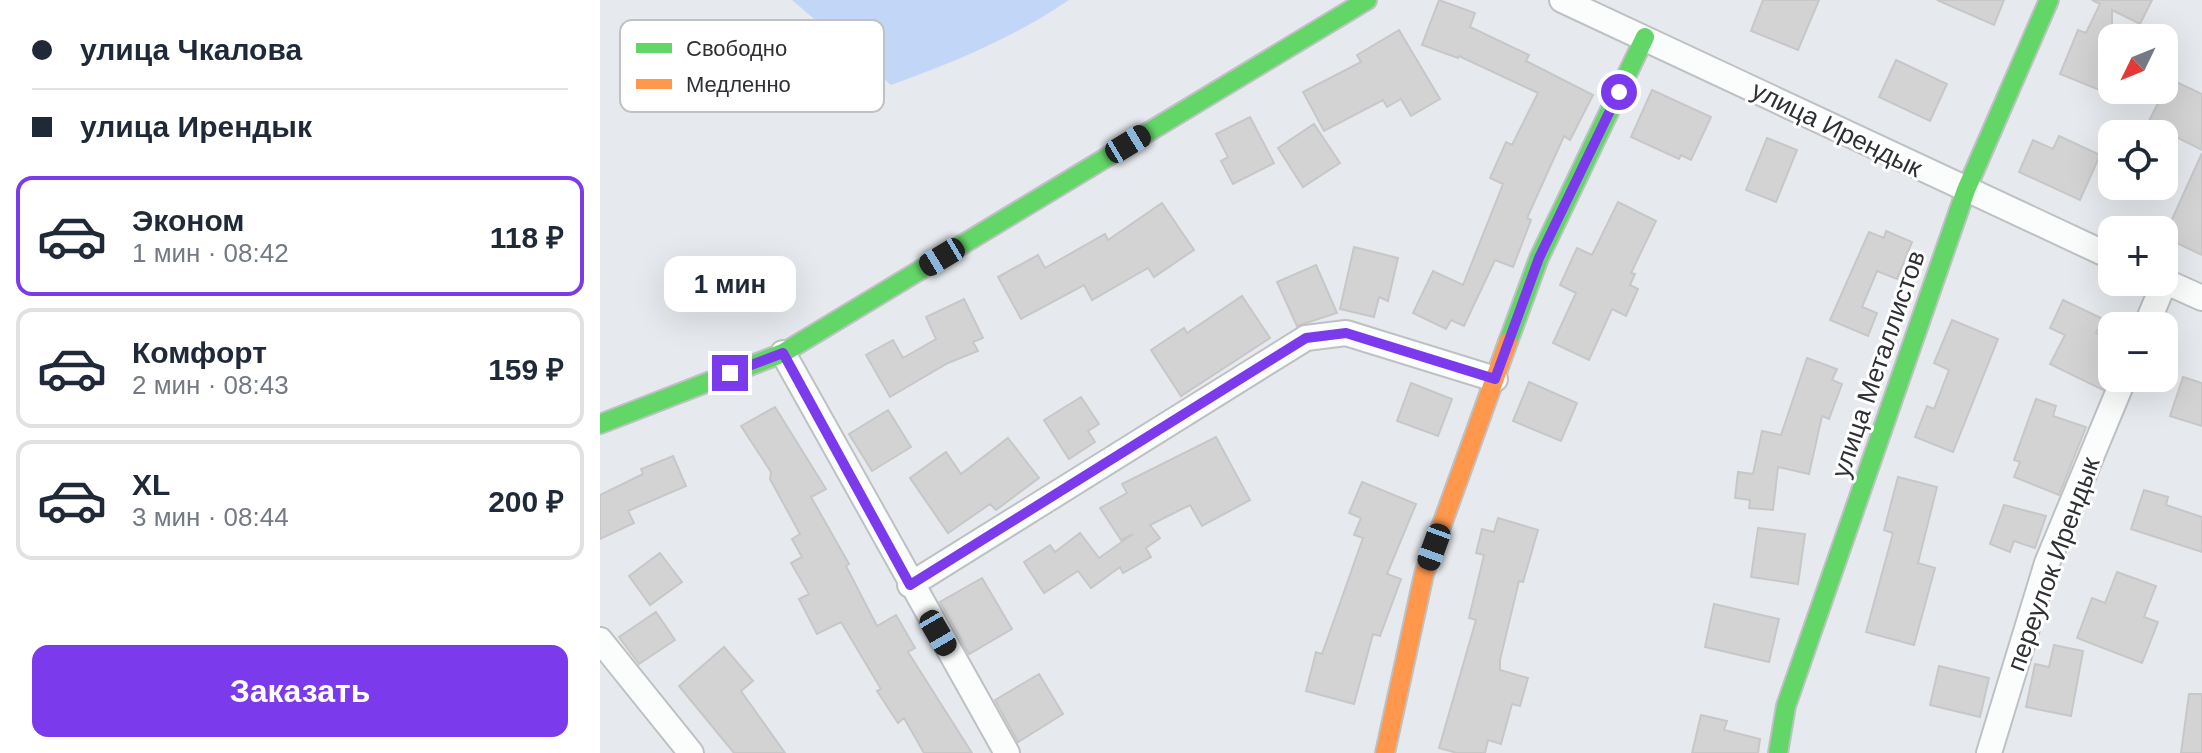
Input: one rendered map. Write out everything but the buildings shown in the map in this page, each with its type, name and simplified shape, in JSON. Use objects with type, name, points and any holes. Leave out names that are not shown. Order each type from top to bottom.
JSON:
[{"type":"street","points":[[600,424],[783,353],[1367,0]]},
{"type":"street","name":"улица Ирендык","points":[[1562,0],[2098,251]]},
{"type":"street","name":"улица Металлистов","points":[[1778,753],[1786,706],[1966,190],[2049,0]]},
{"type":"street","points":[[1385,753],[1424,574],[1539,258],[1645,37]]},
{"type":"street","points":[[2178,287],[2202,298]]},
{"type":"street","points":[[910,585],[1306,338],[1346,333],[1495,379]]},
{"type":"street","points":[[783,353],[910,585],[1007,753]]},
{"type":"street","name":"переулок Ирендык","points":[[1989,753],[2047,563],[2118,392]]},
{"type":"street","points":[[600,640],[691,753]]},
{"type":"water","points":[[792,0],[1069,0],[983,48],[891,85],[884,79],[884,20],[815,20]]},
{"type":"traffic: fast","points":[[600,424],[783,353],[1367,0]]},
{"type":"traffic: fast","points":[[1778,753],[1786,706],[1966,190],[2049,0]]},
{"type":"traffic: fast","points":[[1508,342],[1539,258],[1645,37]]},
{"type":"traffic: slow","points":[[1385,753],[1424,574],[1508,342]]},
{"type":"route","points":[[730,373],[783,353],[910,585],[1306,338],[1346,333],[1495,379],[1539,258],[1619,92]]}]
